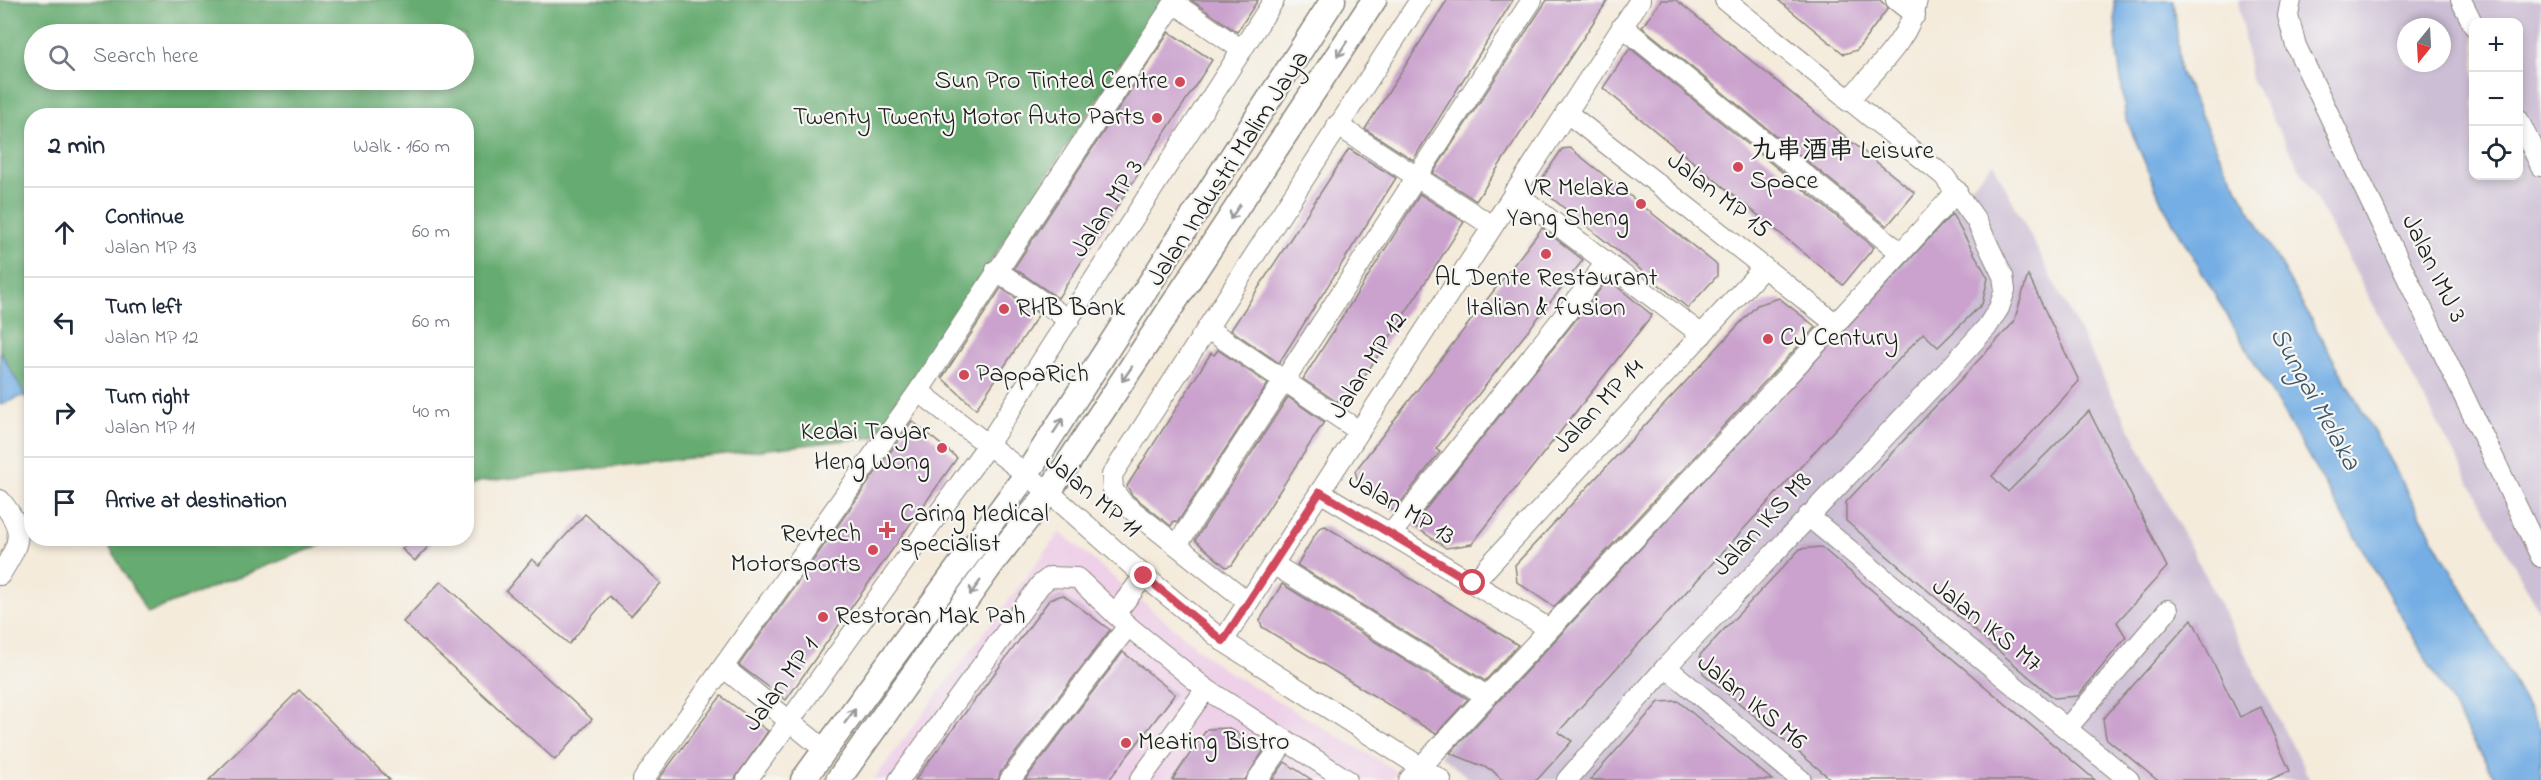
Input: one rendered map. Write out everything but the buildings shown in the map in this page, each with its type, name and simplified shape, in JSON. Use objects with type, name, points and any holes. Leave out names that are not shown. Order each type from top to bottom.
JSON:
[{"type":"main road","name":"Jalan Industri Malim Jaya","points":[[803,780],[1026,475],[1332,0]]},
{"type":"main road","name":"Jalan Industri Malim Jaya","points":[[838,780],[996,558],[1049,492],[1374,0]]},
{"type":"street","name":"Jalan MP 3","points":[[987,446],[1274,0]]},
{"type":"street","points":[[1248,602],[1123,503],[1113,490],[1112,475],[1420,0]]},
{"type":"street","points":[[1177,545],[1532,0]]},
{"type":"street","name":"Jalan MP 12","points":[[1223,641],[1640,0]]},
{"type":"street","points":[[1415,774],[1485,695],[1836,324],[1957,191],[1944,176],[1725,0]]},
{"type":"street","points":[[1848,101],[1904,35],[1916,8],[1896,0]]},
{"type":"street","name":"Jalan IMJ 3","points":[[2290,0],[2288,16],[2296,46],[2541,557]]},
{"type":"street","points":[[2461,0],[2470,18]]},
{"type":"street","points":[[643,780],[920,389],[996,270],[1175,2],[1242,50]]},
{"type":"street","points":[[1622,26],[1901,253]]},
{"type":"street","name":"Jalan MP 15","points":[[1566,112],[1836,324]]},
{"type":"street","points":[[1338,125],[1492,226]]},
{"type":"street","points":[[2521,126],[2541,166]]},
{"type":"street","name":"Jalan IKS M8","points":[[1567,780],[1666,666],[1987,327],[1999,308],[2005,290],[2003,276],[1976,220],[1957,191]]},
{"type":"street","points":[[1514,192],[1702,335]]},
{"type":"street","points":[[1391,534],[1606,262]]},
{"type":"street","name":"Jalan MP 14","points":[[1473,583],[1764,267]]},
{"type":"street","points":[[996,270],[1070,320]]},
{"type":"street","points":[[1208,329],[1359,430]]},
{"type":"street","name":"Jalan MP 11","points":[[920,389],[926,397],[987,446],[1049,492],[1144,576],[1223,641],[1415,774],[1440,780]]},
{"type":"street","name":"Jalan MP 1","points":[[747,780],[987,446]]},
{"type":"street","name":"Jalan MP 13","points":[[1320,492],[1548,628]]},
{"type":"street","points":[[0,500],[12,514],[19,533],[15,550],[0,575]]},
{"type":"street","name":"Jalan IKS M7","points":[[1808,516],[2068,727],[2129,780]]},
{"type":"street","points":[[1273,564],[1485,695]]},
{"type":"street","points":[[1010,780],[1122,620],[1144,576]]},
{"type":"street","points":[[899,780],[1040,585],[1050,578],[1077,578],[1122,620],[1206,689],[1347,780]]},
{"type":"street","points":[[2068,727],[2168,610]]},
{"type":"street","name":"Jalan IKS M6","points":[[1666,666],[1801,780]]},
{"type":"street","points":[[723,667],[825,750]]},
{"type":"street","points":[[1140,780],[1206,689]]},
{"type":"street","points":[[1257,780],[1286,740]]},
{"type":"shaded area","points":[[2238,0],[2541,0],[2541,614],[2251,79]]},
{"type":"shaded area","points":[[1993,163],[2310,780],[1471,780],[1440,755]]},
{"type":"shaded area","points":[[1060,532],[1220,667],[1397,771],[1391,780],[873,780]]},
{"type":"green space","points":[[0,0],[1163,0],[875,437],[474,484],[474,108],[24,108],[24,394],[0,351]]},
{"type":"green space","points":[[109,546],[318,546],[147,613]]},
{"type":"water","name":"Sungai Melaka","points":[[2114,0],[2174,0],[2180,71],[2223,162],[2541,731],[2541,780],[2496,780],[2162,203],[2126,118],[2117,50]]},
{"type":"water","points":[[0,351],[24,395],[0,405]]},
{"type":"place","name":"Sun Pro Tinted Centre","points":[[1180,82]]},
{"type":"place","name":"Twenty Twenty Motor Auto Parts","points":[[1157,118]]},
{"type":"place","name":"九串酒串 Leisure Space","points":[[1738,167]]},
{"type":"place","name":"VR Melaka Yang Sheng","points":[[1641,204]]},
{"type":"place","name":"AL Dente Restaurant ltalian & fusion","points":[[1546,254]]},
{"type":"place","name":"RHB Bank","points":[[1004,309]]},
{"type":"place","name":"CJ Century","points":[[1768,339]]},
{"type":"place","name":"PappaRich","points":[[964,375]]},
{"type":"place","name":"Kedai Tayar Heng Wong","points":[[942,448]]},
{"type":"place","name":"Caring Medical specialist","points":[[887,530]]},
{"type":"place","name":"Revtech Motorsports","points":[[873,550]]},
{"type":"place","name":"Restoran Mak Pah","points":[[823,617]]},
{"type":"place","name":"Meating Bistro","points":[[1126,743]]},
{"type":"route","points":[[1144,576],[1223,641],[1320,492],[1473,583]]}]
